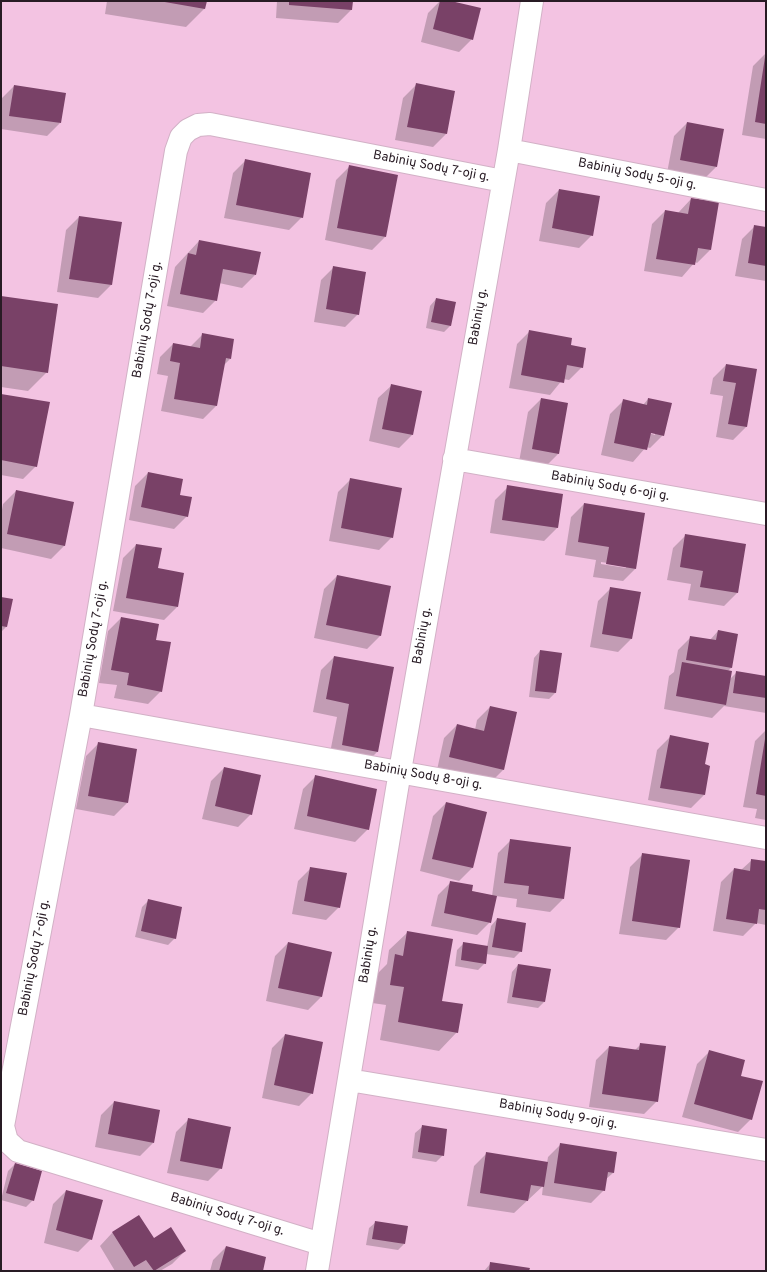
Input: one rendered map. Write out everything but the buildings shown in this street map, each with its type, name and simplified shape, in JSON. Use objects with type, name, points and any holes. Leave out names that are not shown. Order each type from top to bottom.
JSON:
[{"type":"street","name":"Babinių g.","points":[[317,1271],[400,772],[509,150],[532,1]]},
{"type":"street","name":"Babinių Sodų 7-oji g.","points":[[321,1244],[18,1151],[7,1141],[3,1126],[81,715],[175,158],[181,137],[188,130],[198,125],[210,124],[503,181]]},
{"type":"street","name":"Babinių Sodų 5-oji g.","points":[[509,150],[766,200]]},
{"type":"street","name":"Babinių Sodų 6-oji g.","points":[[454,459],[766,514]]},
{"type":"street","name":"Babinių Sodų 8-oji g.","points":[[81,715],[766,838]]},
{"type":"street","name":"Babinių Sodų 9-oji g.","points":[[349,1080],[766,1150]]},
{"type":"shaded area","points":[[1,1],[766,1],[766,1271],[1,1271]]}]
